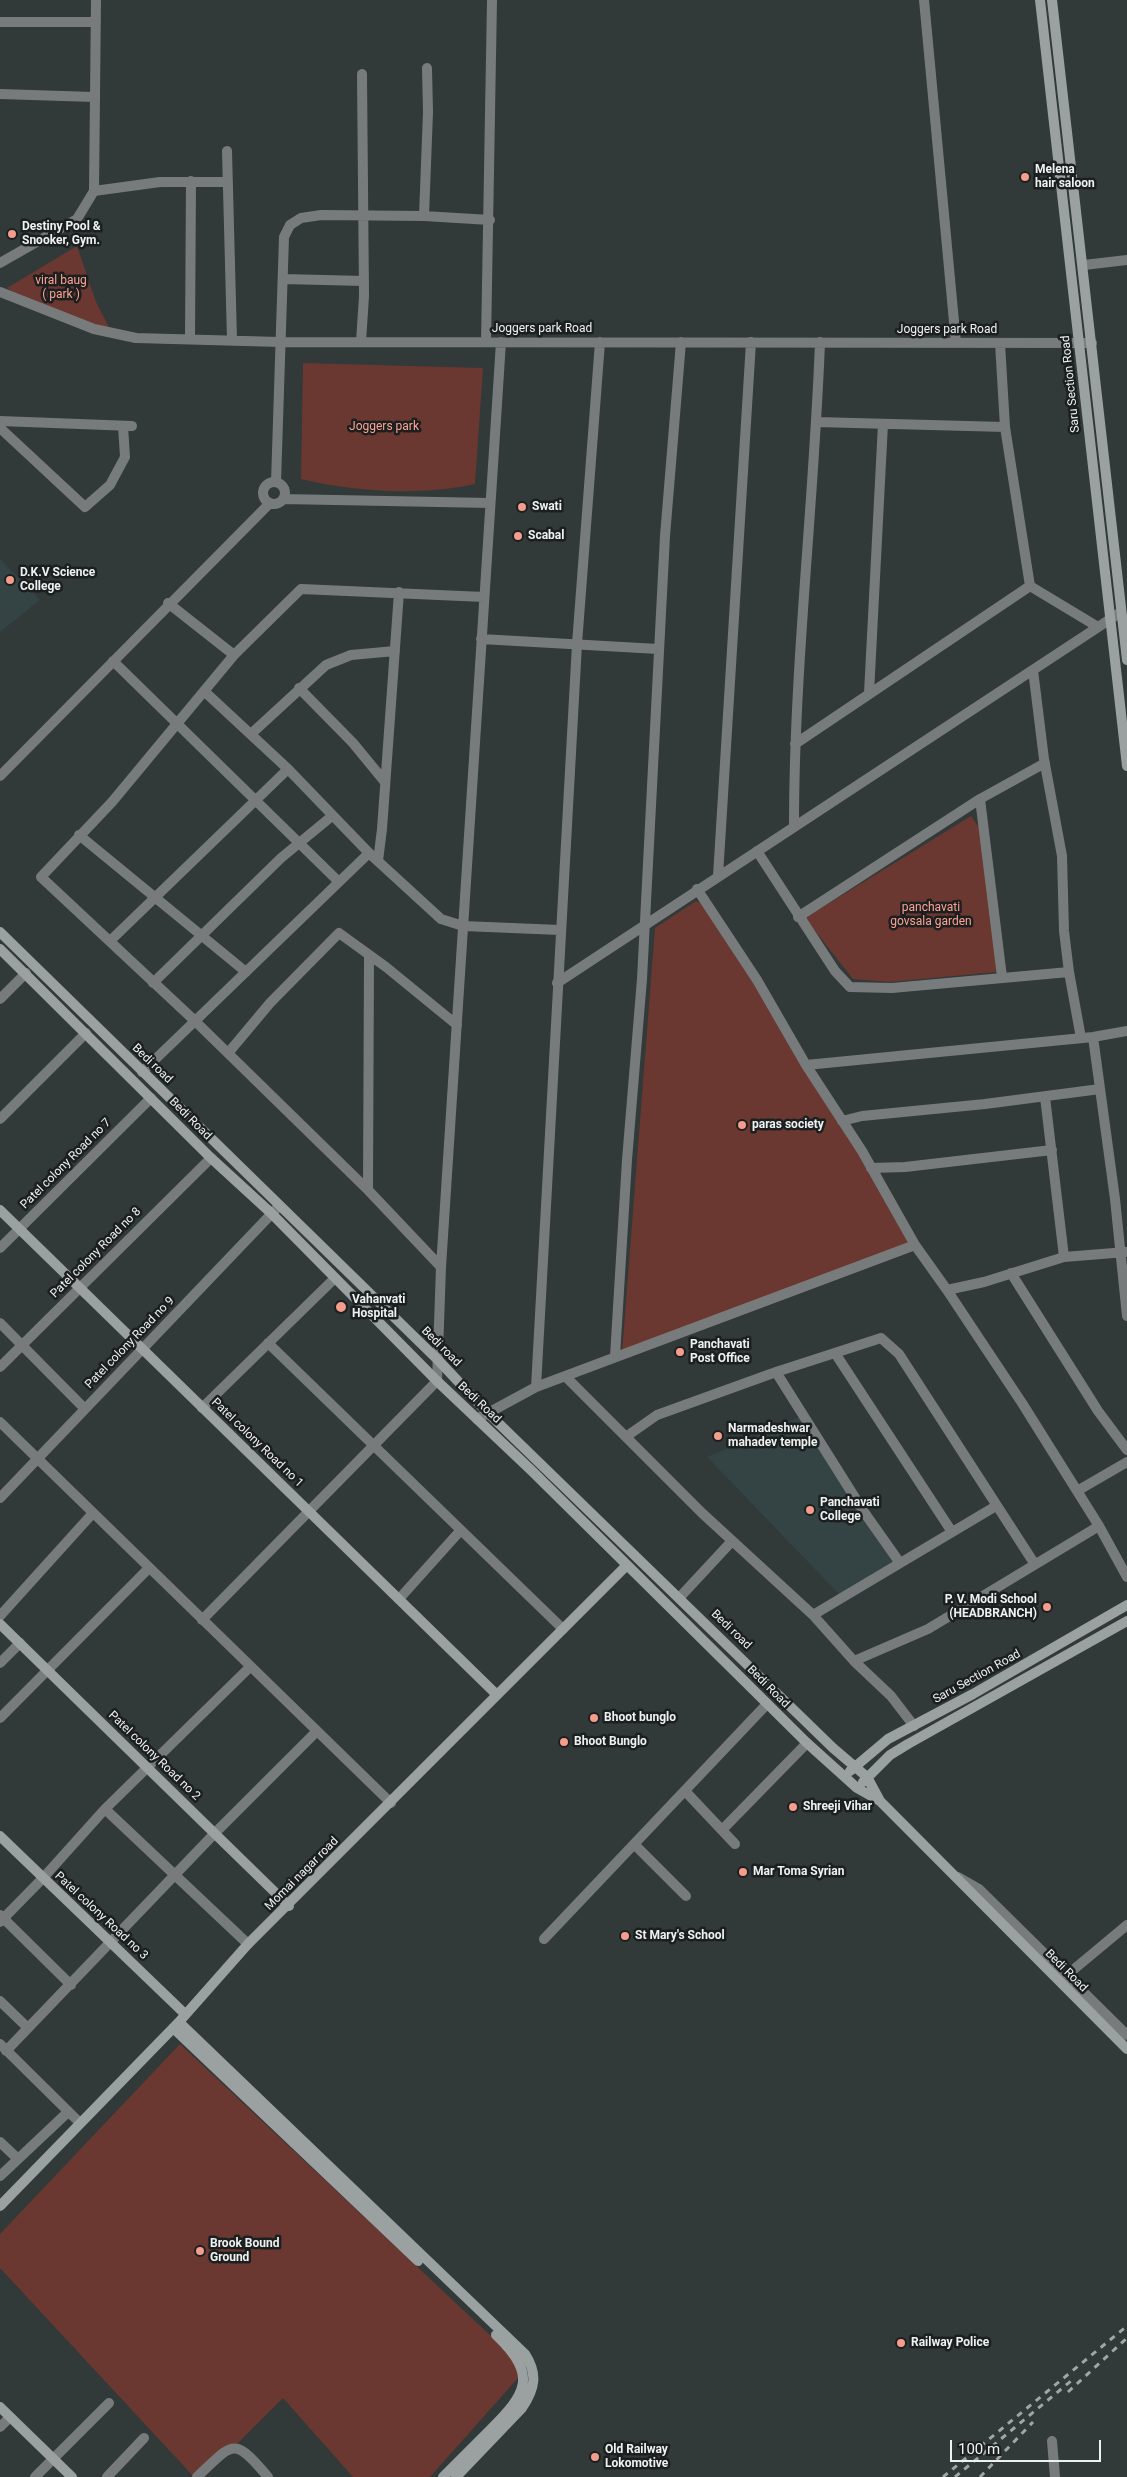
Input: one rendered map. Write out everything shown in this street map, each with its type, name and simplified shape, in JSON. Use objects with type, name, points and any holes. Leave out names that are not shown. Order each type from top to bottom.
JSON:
[{"type":"street","points":[[0,263],[77,219],[94,191],[96,0]]},
{"type":"street","points":[[486,342],[490,220],[488,118],[492,0]]},
{"type":"street","points":[[924,0],[956,343]]},
{"type":"street","name":"Saru Section Road","points":[[1040,0],[1127,766]]},
{"type":"street","name":"Saru Section Road","points":[[1052,0],[1066,136],[1072,166],[1084,265],[1127,660]]},
{"type":"street","points":[[0,22],[96,22]]},
{"type":"street","points":[[424,216],[428,112],[427,68]]},
{"type":"street","points":[[361,342],[364,281],[362,74]]},
{"type":"street","points":[[0,94],[94,97]]},
{"type":"street","points":[[227,151],[232,340]]},
{"type":"street","points":[[94,191],[132,185],[191,181],[228,182]]},
{"type":"street","points":[[190,339],[191,181]]},
{"type":"street","points":[[276,482],[284,237],[290,225],[301,218],[314,216],[424,216],[490,220]]},
{"type":"street","points":[[1084,265],[1127,260]]},
{"type":"street","points":[[283,279],[364,281]]},
{"type":"street","name":"Joggers park Road","points":[[0,292],[52,314],[113,335],[136,338],[280,342],[1092,343]]},
{"type":"street","points":[[202,1620],[437,1381],[441,1267],[501,342]]},
{"type":"street","points":[[536,1387],[577,644],[600,342]]},
{"type":"street","points":[[615,1356],[645,923],[658,649],[681,342]]},
{"type":"street","points":[[718,876],[751,342]]},
{"type":"street","points":[[794,826],[795,744],[820,342]]},
{"type":"street","points":[[1000,343],[1005,427],[1030,586],[1098,627]]},
{"type":"street","points":[[0,421],[128,426],[125,457],[110,485],[85,507],[0,428]]},
{"type":"street","points":[[816,422],[1005,427]]},
{"type":"street","points":[[869,693],[883,424]]},
{"type":"street","points":[[270,503],[265,498],[264,491],[270,483],[276,482],[284,488],[283,499]]},
{"type":"street","points":[[0,776],[168,604],[270,503],[277,503],[283,499],[490,503]]},
{"type":"street","points":[[795,744],[1030,586]]},
{"type":"street","points":[[441,1267],[368,1190],[229,1052],[41,877],[112,802],[234,655],[302,589],[484,597]]},
{"type":"street","points":[[378,861],[382,830],[399,592]]},
{"type":"street","points":[[168,604],[234,655]]},
{"type":"street","points":[[558,983],[645,923],[1121,612]]},
{"type":"street","points":[[481,639],[658,649]]},
{"type":"street","points":[[251,734],[326,665],[341,657],[394,651]]},
{"type":"street","points":[[113,661],[339,882]]},
{"type":"street","points":[[1033,670],[1045,763],[1062,856],[1064,931],[1069,972],[1082,1038]]},
{"type":"street","points":[[299,688],[353,743],[385,782]]},
{"type":"street","points":[[204,691],[288,769],[369,853],[441,919],[463,926],[560,930]]},
{"type":"street","points":[[798,917],[980,799],[1045,763]]},
{"type":"street","points":[[110,942],[288,769]]},
{"type":"street","points":[[980,799],[1002,977]]},
{"type":"street","points":[[153,982],[299,842],[332,816]]},
{"type":"street","points":[[80,835],[246,972]]},
{"type":"street","points":[[757,850],[834,971],[850,987],[892,988],[1069,972]]},
{"type":"street","points":[[142,1072],[369,853]]},
{"type":"street","points":[[697,889],[757,980],[806,1065],[871,1168],[915,1245],[948,1290],[1077,1491],[1127,1577]]},
{"type":"street","name":"Bedi road","points":[[0,932],[142,1072],[275,1210],[438,1360],[487,1412],[680,1597],[833,1748],[867,1777]]},
{"type":"street","points":[[229,1052],[270,1003],[339,934],[369,957],[386,967],[457,1025]]},
{"type":"street","name":"Bedi Road","points":[[0,949],[211,1158],[275,1210],[335,1278],[437,1381],[807,1743],[857,1788],[880,1801],[1127,2049]]},
{"type":"street","points":[[368,1190],[369,957]]},
{"type":"street","points":[[0,999],[26,973]]},
{"type":"street","points":[[806,1065],[1093,1037],[1127,1031]]},
{"type":"street","points":[[0,1119],[86,1033]]},
{"type":"street","points":[[1093,1037],[1124,1252],[1127,1316]]},
{"type":"street","points":[[842,1121],[862,1116],[1045,1097],[1100,1089]]},
{"type":"street","points":[[1045,1097],[1064,1257]]},
{"type":"street","name":"Patel colony Road no 7","points":[[0,1248],[151,1098]]},
{"type":"street","points":[[871,1168],[905,1167],[1052,1150]]},
{"type":"street","name":"Patel colony Road no 8","points":[[0,1367],[211,1158]]},
{"type":"street","name":"Patel colony Road no 1","points":[[0,1210],[496,1694]]},
{"type":"street","name":"Patel colony Road no 9","points":[[0,1498],[275,1210]]},
{"type":"street","points":[[477,1419],[536,1387],[915,1245]]},
{"type":"street","points":[[948,1290],[1064,1257],[1124,1252]]},
{"type":"street","points":[[1011,1273],[1098,1411],[1127,1450]]},
{"type":"street","points":[[202,1408],[335,1278]]},
{"type":"street","points":[[0,1323],[85,1409]]},
{"type":"street","points":[[627,1436],[657,1415],[776,1372],[881,1338],[899,1354],[1034,1564]]},
{"type":"street","points":[[268,1343],[563,1629]]},
{"type":"street","points":[[835,1353],[952,1532]]},
{"type":"street","points":[[776,1372],[864,1512],[900,1563]]},
{"type":"street","points":[[565,1376],[732,1541],[813,1615],[854,1662],[890,1696],[914,1726]]},
{"type":"street","points":[[0,1422],[391,1803]]},
{"type":"street","points":[[1077,1491],[1127,1462]]},
{"type":"street","points":[[813,1615],[996,1506]]},
{"type":"street","points":[[0,1616],[93,1513]]},
{"type":"street","points":[[854,1662],[928,1629],[1098,1526]]},
{"type":"street","points":[[399,1599],[460,1531]]},
{"type":"street","points":[[680,1597],[732,1541]]},
{"type":"street","name":"Momai nagar road","points":[[0,2206],[179,2021],[248,1944],[289,1906],[496,1694],[627,1566]]},
{"type":"street","points":[[0,1718],[150,1568]]},
{"type":"street","name":"Saru Section Road","points":[[844,1776],[888,1739],[1127,1605]]},
{"type":"street","name":"Saru Section Road","points":[[857,1788],[890,1755],[1127,1621]]},
{"type":"street","name":"Patel colony Road no 2","points":[[0,1624],[289,1906]]},
{"type":"street","points":[[0,1663],[20,1643]]},
{"type":"street","points":[[71,1984],[1,1918],[43,1878],[105,1809],[250,1667]]},
{"type":"street","points":[[544,1939],[767,1704]]},
{"type":"street","points":[[80,2123],[3,2048],[28,2028],[215,1833],[317,1731]]},
{"type":"street","points":[[722,1830],[807,1743]]},
{"type":"street","name":"Bedi Road","points":[[867,1777],[880,1801]]},
{"type":"street","points":[[685,1791],[735,1844]]},
{"type":"street","points":[[105,1809],[248,1944]]},
{"type":"street","name":"Patel colony Road no 3","points":[[0,1836],[112,1942],[179,2021]]},
{"type":"street","points":[[634,1844],[686,1896]]},
{"type":"street","points":[[952,1874],[979,1888],[1126,2032]]},
{"type":"street","points":[[1067,1975],[1127,1925]]},
{"type":"street","points":[[0,2001],[28,2028]]},
{"type":"street","points":[[179,2021],[501,2340],[517,2360],[523,2374],[523,2384],[517,2401],[443,2477]]},
{"type":"street","points":[[179,2021],[525,2354],[531,2364],[534,2386],[530,2397],[522,2408],[456,2477]]},
{"type":"street","points":[[0,2176],[68,2112]]},
{"type":"street","points":[[0,2142],[18,2159]]},
{"type":"street","points":[[35,2477],[109,2403]]},
{"type":"street","points":[[0,2407],[72,2477]]},
{"type":"street","points":[[0,2427],[10,2417]]},
{"type":"street","points":[[107,2477],[144,2438]]},
{"type":"street","points":[[1052,2441],[1055,2477]]},
{"type":"street","points":[[197,2477],[223,2453],[234,2448],[245,2451],[267,2477]]},
{"type":"shaded area","name":"D.K.V Science College","points":[[0,559],[40,600],[0,632]]},
{"type":"shaded area","name":"Panchavati College","points":[[799,1417],[898,1564],[839,1594],[707,1457]]},
{"type":"green space","name":"viral baug ( park )","points":[[77,246],[96,302],[113,335],[39,309],[7,288]]},
{"type":"green space","name":"Joggers park","points":[[303,363],[483,368],[475,484],[432,490],[388,491],[344,487],[301,479]]},
{"type":"green space","name":"panchavati govsala garden","points":[[971,816],[982,832],[993,870],[996,891],[996,972],[890,982],[853,979],[805,918]]},
{"type":"green space","name":"paras society","points":[[696,901],[704,905],[845,1128],[881,1174],[910,1244],[622,1353],[655,928]]},
{"type":"green space","name":"Brook Bound Ground","points":[[180,2044],[526,2369],[430,2477],[353,2477],[283,2398],[204,2477],[194,2477],[0,2268],[0,2234]]},
{"type":"railway","points":[[943,2477],[1127,2326]]},
{"type":"railway","points":[[1068,2392],[1127,2338]]},
{"type":"railway","points":[[955,2477],[1071,2381]]},
{"type":"railway","points":[[980,2477],[1033,2422]]},
{"type":"place","name":"Melena hair saloon","points":[[1025,177]]},
{"type":"place","name":"Destiny Pool & Snooker, Gym.","points":[[12,234]]},
{"type":"place","name":"Swati","points":[[522,507]]},
{"type":"place","name":"Scabal","points":[[518,536]]},
{"type":"place","name":"D.K.V Science College","points":[[10,580]]},
{"type":"place","name":"paras society","points":[[742,1125]]},
{"type":"place","name":"Vahanvati Hospital","points":[[341,1307]]},
{"type":"place","name":"Panchavati Post Office","points":[[680,1352]]},
{"type":"place","name":"Narmadeshwar mahadev temple","points":[[718,1436]]},
{"type":"place","name":"Panchavati College","points":[[810,1510]]},
{"type":"place","name":"P. V. Modi School (HEADBRANCH)","points":[[1047,1607]]},
{"type":"place","name":"Bhoot bunglo","points":[[594,1718]]},
{"type":"place","name":"Bhoot Bunglo","points":[[564,1742]]},
{"type":"place","name":"Shreeji Vihar","points":[[793,1807]]},
{"type":"place","name":"Mar Toma Syrian","points":[[743,1872]]},
{"type":"place","name":"St Mary's School","points":[[625,1936]]},
{"type":"place","name":"Brook Bound Ground","points":[[200,2251]]},
{"type":"place","name":"Railway Police","points":[[901,2343]]},
{"type":"place","name":"Old Railway Lokomotive","points":[[595,2457]]}]
